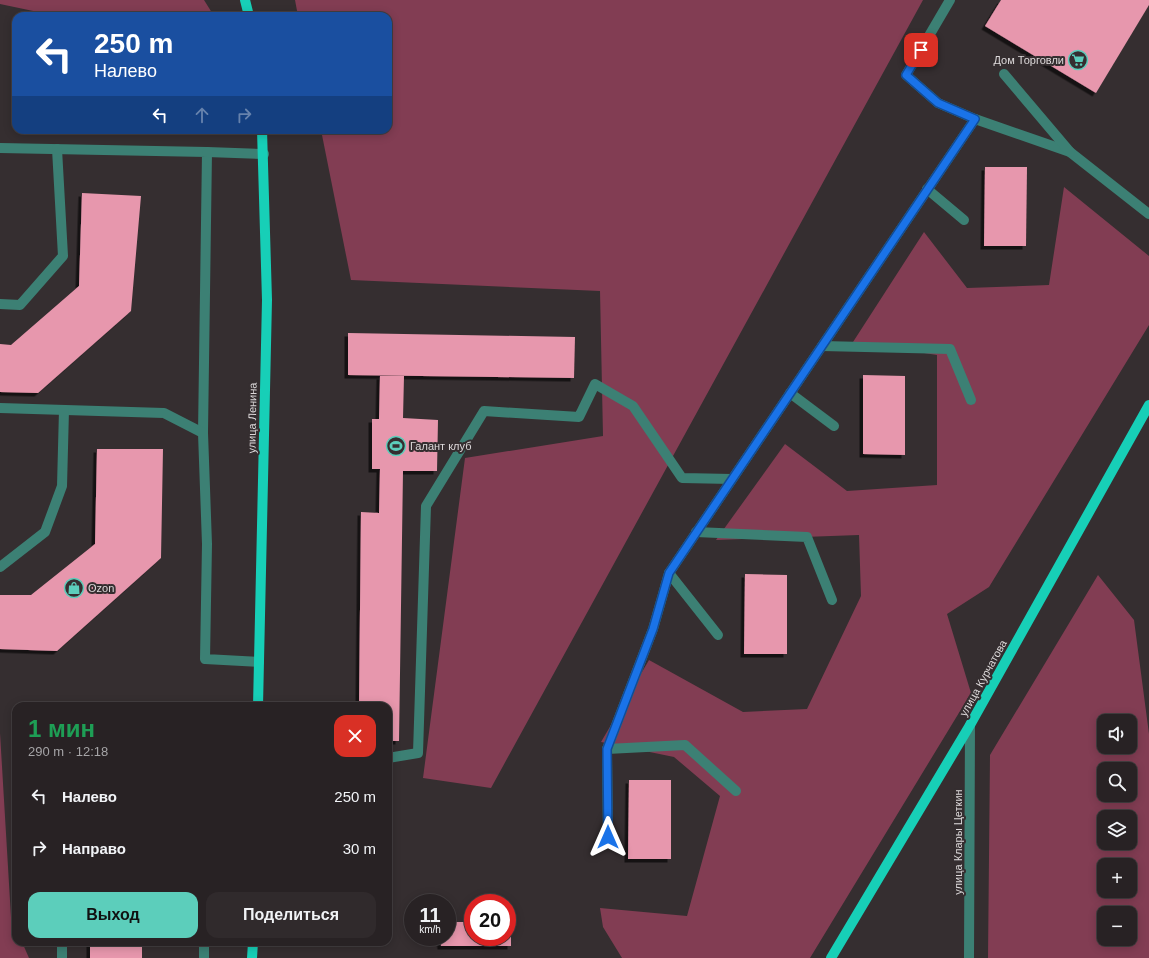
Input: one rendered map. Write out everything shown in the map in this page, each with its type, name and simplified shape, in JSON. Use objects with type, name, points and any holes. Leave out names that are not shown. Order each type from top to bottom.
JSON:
[{"type":"main road","points":[[245,0],[248,12]]},
{"type":"main road","name":"улица Ленина","points":[[258,702],[267,300],[262,134]]},
{"type":"main road","name":"улица Курчатова","points":[[831,958],[970,725],[1149,405]]},
{"type":"main road","points":[[252,958],[253,946]]},
{"type":"street","points":[[950,0],[906,75],[938,103],[975,119],[1070,152]]},
{"type":"street","points":[[1004,74],[1070,152],[1149,214]]},
{"type":"street","points":[[608,837],[607,749],[653,629],[669,573],[975,119]]},
{"type":"street","points":[[0,148],[264,154]]},
{"type":"street","points":[[0,304],[20,305],[63,256],[57,149]]},
{"type":"street","points":[[207,152],[202,433],[207,544],[205,660],[259,662]]},
{"type":"street","points":[[927,189],[964,220]]},
{"type":"street","points":[[822,346],[950,349],[971,400]]},
{"type":"street","points":[[392,757],[418,753],[426,506],[484,411],[579,417],[595,384],[633,406],[682,478],[732,479]]},
{"type":"street","points":[[790,393],[834,426]]},
{"type":"street","points":[[0,408],[164,413],[202,433]]},
{"type":"street","points":[[0,567],[45,532],[62,486],[64,410]]},
{"type":"street","points":[[696,532],[807,537],[832,600]]},
{"type":"street","points":[[669,573],[718,635]]},
{"type":"street","name":"улица Клары Цеткин","points":[[969,958],[970,725]]},
{"type":"street","points":[[607,749],[685,745],[736,791]]},
{"type":"street","points":[[62,946],[62,958]]},
{"type":"street","points":[[204,946],[204,958]]},
{"type":"shaded area","points":[[0,0],[204,0],[212,12],[38,12],[0,4]]},
{"type":"shaded area","points":[[295,0],[923,0],[491,788],[423,778],[465,458],[603,436],[600,291],[351,280],[322,134],[392,134],[392,12],[297,12]]},
{"type":"shaded area","points":[[1064,187],[1149,256],[1149,325],[989,587],[947,614],[971,693],[810,958],[622,958],[603,927],[600,908],[687,916],[720,796],[674,757],[601,742],[649,660],[743,712],[807,709],[861,596],[859,535],[716,540],[785,444],[847,491],[937,485],[937,355],[853,342],[924,232],[967,288],[1049,285]]},
{"type":"shaded area","points":[[1098,575],[1134,620],[1149,734],[1149,958],[988,958],[990,755]]},
{"type":"shaded area","points":[[0,733],[12,919],[12,946],[24,946],[29,958],[0,958]]},
{"type":"building","name":"Дом Торговли","points":[[1001,0],[1149,0],[1149,5],[1096,93],[985,26]]},
{"type":"building","points":[[985,167],[1027,167],[1026,246],[984,246]]},
{"type":"building","points":[[82,193],[141,196],[131,311],[38,393],[0,392],[0,344],[11,345],[79,286]]},
{"type":"building","points":[[348,333],[575,337],[574,378],[348,375]]},
{"type":"building","points":[[863,375],[905,376],[905,455],[863,454]]},
{"type":"building","points":[[380,376],[404,376],[403,418],[438,420],[437,471],[403,471],[399,741],[392,741],[392,702],[359,702],[361,512],[379,513],[380,469],[372,469],[372,419],[379,419]]},
{"type":"building","points":[[97,449],[163,449],[161,558],[57,651],[0,649],[0,595],[31,595],[95,544]]},
{"type":"building","points":[[745,574],[787,575],[787,654],[744,654]]},
{"type":"building","points":[[629,780],[671,780],[671,859],[628,859]]},
{"type":"building","points":[[456,922],[464,922],[464,946],[456,946]]},
{"type":"building","points":[[90,946],[142,946],[142,958],[90,958]]},
{"type":"place","name":"Дом Торговли","points":[[1078,60]]},
{"type":"place","name":"Галант клуб","points":[[396,446]]},
{"type":"place","name":"Ozon","points":[[74,588]]},
{"type":"route","points":[[608,837],[607,749],[653,629],[669,573],[975,119],[938,103],[906,75],[921,50]]}]
